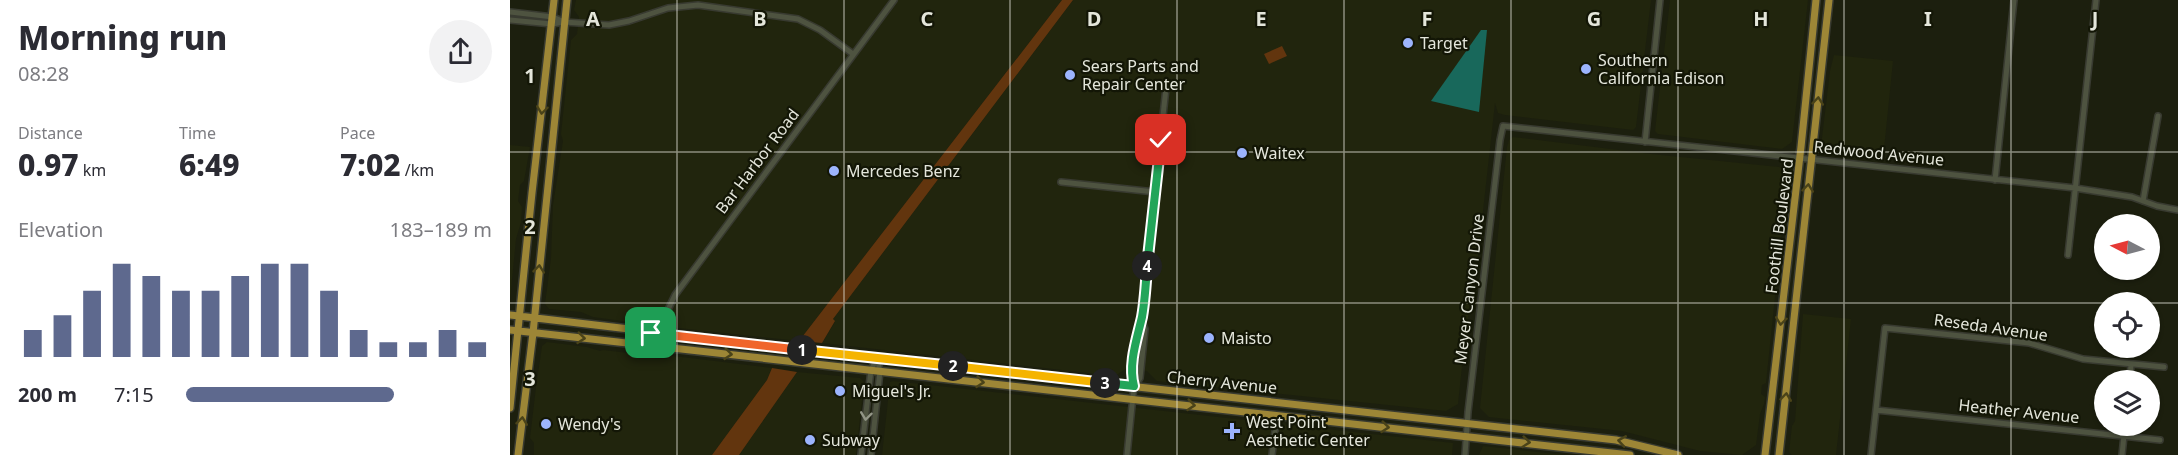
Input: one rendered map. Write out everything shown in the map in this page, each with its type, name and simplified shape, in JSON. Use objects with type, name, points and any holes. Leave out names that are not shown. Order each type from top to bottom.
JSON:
[{"type":"main road","points":[[510,408],[514,331],[519,316],[554,0]]},
{"type":"main road","points":[[518,455],[533,333],[567,0]]},
{"type":"main road","name":"Foothill Boulevard","points":[[1765,455],[1816,0]]},
{"type":"main road","name":"Foothill Boulevard","points":[[1779,455],[1829,0]]},
{"type":"main road","name":"Cherry Avenue","points":[[510,315],[662,334],[1616,440],[1678,455]]},
{"type":"main road","name":"Cherry Avenue","points":[[514,331],[1630,455]]},
{"type":"street","name":"Bar Harbor Road","points":[[660,346],[666,312],[675,295],[894,0]]},
{"type":"street","points":[[1645,142],[1660,0]]},
{"type":"street","points":[[1995,180],[2014,0]]},
{"type":"street","points":[[2068,255],[2096,0]]},
{"type":"street","points":[[510,12],[596,26],[617,25],[668,8],[698,5],[776,14],[798,19],[820,30],[854,54]]},
{"type":"street","points":[[510,20],[552,20]]},
{"type":"street","points":[[1127,455],[1134,386],[1140,378],[1145,329],[1142,319],[1166,88]]},
{"type":"street","points":[[2143,201],[2158,116]]},
{"type":"street","name":"Redwood Avenue","points":[[1503,126],[2075,188],[2114,194],[2178,210]]},
{"type":"street","name":"Meyer Canyon Drive","points":[[1466,455],[1476,340],[1503,126]]},
{"type":"street","points":[[1061,182],[1155,192]]},
{"type":"street","name":"Reseda Avenue","points":[[1876,410],[1885,328],[2029,343],[2048,347],[2070,356],[2164,367]]},
{"type":"street","points":[[861,455],[871,370],[877,358]]},
{"type":"street","points":[[871,455],[880,371],[877,358]]},
{"type":"street","points":[[2131,364],[2131,370]]},
{"type":"street","points":[[1871,455],[1876,410]]},
{"type":"street","name":"Heather Avenue","points":[[1876,410],[2094,433]]},
{"type":"street","points":[[1272,455],[1276,415]]},
{"type":"street","points":[[2122,455],[2124,436]]},
{"type":"street","name":"Heather Avenue","points":[[2124,436],[2160,440]]},
{"type":"shaded area","points":[[576,0],[1062,0],[799,341],[678,328],[655,318],[645,324],[593,317],[581,312],[549,309],[545,304],[551,258],[553,205],[563,141],[561,134],[571,40],[577,34],[579,17],[574,10]]},
{"type":"shaded area","points":[[1062,0],[1073,0],[833,319],[835,321],[822,343],[799,341]]},
{"type":"shaded area","points":[[1073,0],[1651,0],[1636,127],[1633,130],[1505,115],[1498,113],[1495,103],[1458,404],[1446,411],[1157,381],[1147,371],[1127,368],[1115,376],[822,343],[835,322],[833,319]]},
{"type":"shaded area","points":[[1670,0],[1808,0],[1792,142],[1782,149],[1658,134],[1655,131]]},
{"type":"shaded area","points":[[1282,46],[1287,56],[1269,64],[1264,54]]},
{"type":"shaded area","points":[[1834,55],[1893,61],[1883,159],[1866,154],[1826,153],[1821,146]]},
{"type":"shaded area","points":[[1513,137],[1779,167],[1788,172],[1766,383],[1762,385],[1761,394],[1765,397],[1756,445],[1742,455],[1700,451],[1622,431],[1489,417],[1480,408],[1507,147],[1509,140]]},
{"type":"shaded area","points":[[510,145],[530,147],[524,181],[520,185],[518,201],[522,207],[521,222],[516,239],[510,300]]},
{"type":"shaded area","points":[[1803,314],[1851,319],[1836,455],[1792,455],[1789,452],[1792,426],[1795,421]]},
{"type":"shaded area","points":[[547,342],[600,351],[646,355],[649,358],[666,359],[671,356],[772,368],[767,380],[712,455],[534,455],[534,443],[530,438],[542,346]]},
{"type":"shaded area","points":[[772,368],[797,372],[739,455],[712,455],[767,380]]},
{"type":"shaded area","points":[[797,372],[860,378],[864,382],[856,455],[739,455]]},
{"type":"shaded area","points":[[890,382],[1453,443],[1452,455],[882,455]]},
{"type":"shaded area","points":[[1483,446],[1546,453],[1565,455],[1479,455]]},
{"type":"water","points":[[1481,30],[1487,30],[1479,112],[1431,101]]},
{"type":"place","name":"Target","points":[[1408,43]]},
{"type":"place","name":"Southern California Edison","points":[[1586,69]]},
{"type":"place","name":"Sears Parts and Repair Center","points":[[1070,75]]},
{"type":"place","name":"Waitex","points":[[1242,153]]},
{"type":"place","name":"Mercedes Benz","points":[[834,171]]},
{"type":"place","name":"Maisto","points":[[1209,338]]},
{"type":"place","name":"Miguel's Jr.","points":[[840,391]]},
{"type":"place","name":"Wendy's","points":[[546,424]]},
{"type":"place","name":"West Point Aesthetic Center","points":[[1232,431]]},
{"type":"place","name":"Subway","points":[[810,440]]},
{"type":"route","points":[[651,333],[1134,386],[1132,377],[1137,329],[1142,319],[1161,140]]}]
